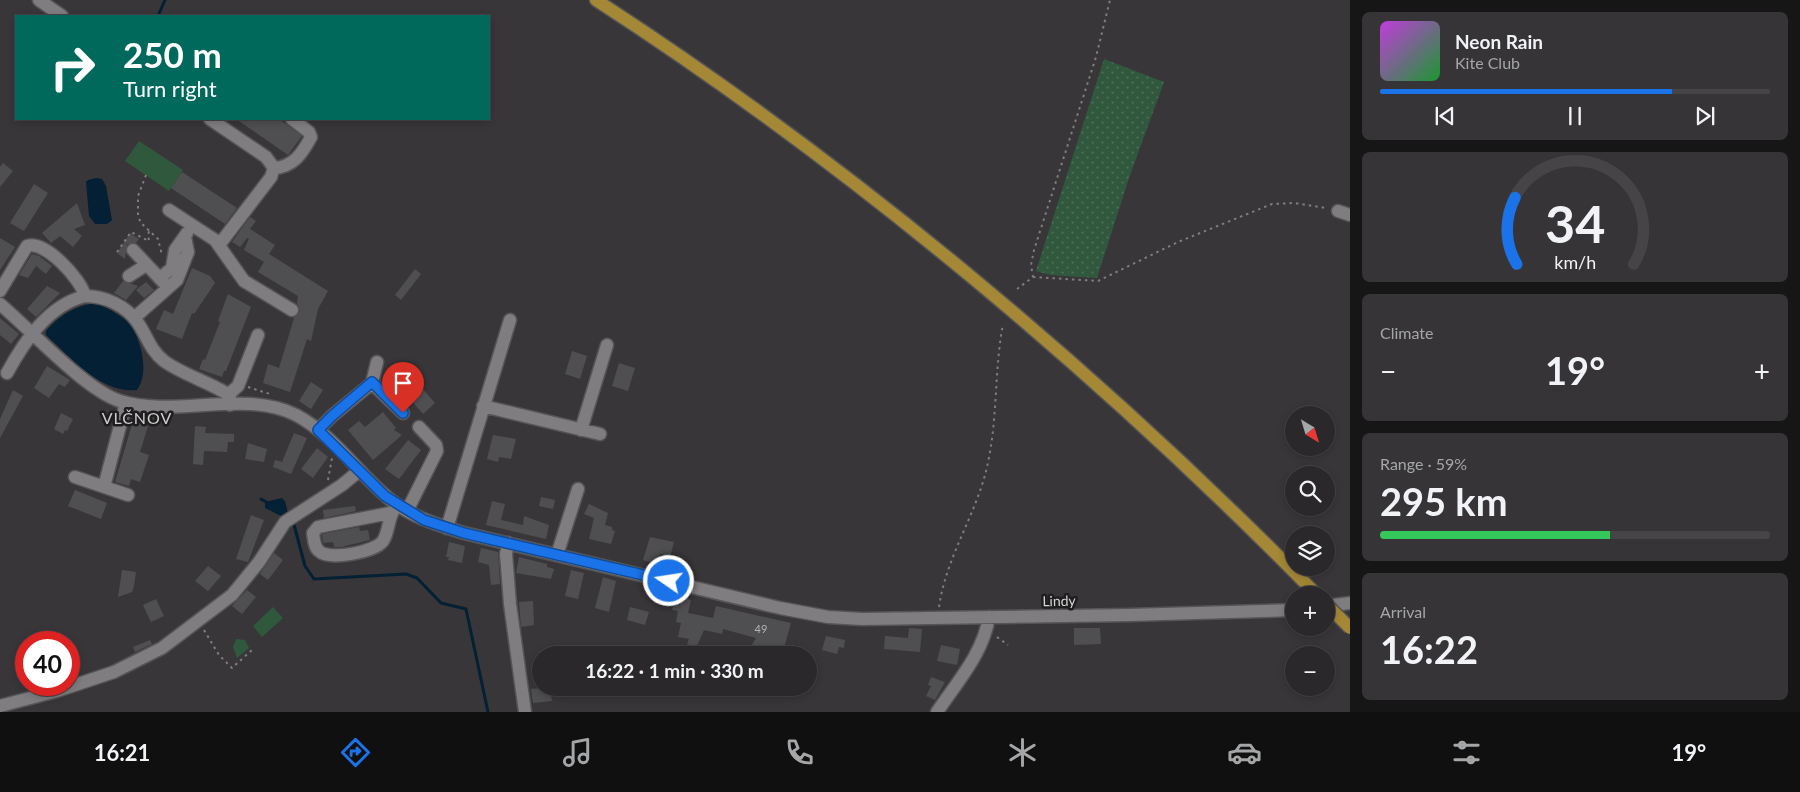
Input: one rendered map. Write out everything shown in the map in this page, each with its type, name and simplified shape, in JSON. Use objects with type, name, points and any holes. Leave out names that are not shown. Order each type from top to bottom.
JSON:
[{"type":"main road","points":[[596,0],[710,78],[804,147],[956,266],[1087,378],[1168,451],[1308,586]]},
{"type":"main road","points":[[1335,614],[1350,628]]},
{"type":"street","points":[[39,0],[61,15]]},
{"type":"street","points":[[212,120],[266,156],[274,168]]},
{"type":"street","points":[[274,168],[288,166],[294,162],[310,137],[309,132],[293,120]]},
{"type":"street","points":[[219,245],[271,177],[274,168]]},
{"type":"street","points":[[169,210],[219,245],[244,281],[292,310]]},
{"type":"street","points":[[129,276],[170,270],[178,266],[188,252],[185,237],[192,225]]},
{"type":"street","points":[[0,291],[25,248],[32,245],[44,249],[71,272],[82,286],[85,296]]},
{"type":"street","points":[[133,250],[168,289]]},
{"type":"street","points":[[134,318],[177,280],[178,266]]},
{"type":"street","points":[[8,373],[33,332],[65,305],[85,296],[104,298],[120,307],[134,318],[148,343],[163,360],[229,400],[239,384],[258,335]]},
{"type":"street","points":[[0,304],[96,388],[126,403],[104,487]]},
{"type":"street","points":[[447,528],[510,320]]},
{"type":"street","points":[[581,430],[606,345]]},
{"type":"street","points":[[318,430],[372,382],[377,362]]},
{"type":"street","points":[[372,382],[403,413]]},
{"type":"street","name":"Lindy","points":[[126,403],[147,405],[229,400],[287,411],[318,430],[398,510],[447,528],[809,614],[862,619],[938,618],[988,623],[1130,615],[1285,610]]},
{"type":"street","points":[[483,406],[600,434]]},
{"type":"street","points":[[398,510],[365,522],[318,527],[313,533],[315,545],[323,554],[338,555],[372,549],[380,544],[398,510],[437,451],[436,445],[418,427]]},
{"type":"street","points":[[0,706],[57,692],[128,667],[158,651],[199,622],[238,589],[291,519],[342,486],[359,471]]},
{"type":"street","points":[[75,477],[128,495]]},
{"type":"street","points":[[557,555],[578,489]]},
{"type":"street","points":[[384,537],[397,543]]},
{"type":"street","points":[[508,543],[506,554],[510,604],[525,712]]},
{"type":"street","points":[[1335,604],[1350,603]]},
{"type":"street","points":[[937,712],[977,654],[988,623]]},
{"type":"path","points":[[1033,277],[1031,265],[1034,250],[1096,57],[1110,0]]},
{"type":"path","points":[[146,175],[140,186],[138,212],[141,223],[158,239],[162,253],[162,259],[153,272]]},
{"type":"path","points":[[1017,288],[1033,277],[1098,281],[1178,242],[1272,204],[1294,203],[1344,213]]},
{"type":"path","points":[[141,236],[148,234]]},
{"type":"path","points":[[938,618],[940,596],[948,567],[976,502],[987,468],[992,434],[996,365],[1003,324]]},
{"type":"path","points":[[199,622],[219,655],[232,668],[253,649]]},
{"type":"path","points":[[988,623],[1008,645]]},
{"type":"green space","points":[[1104,59],[1164,82],[1129,178],[1097,278],[1050,275],[1036,271]]},
{"type":"green space","points":[[139,141],[183,170],[169,191],[125,161]]},
{"type":"green space","points":[[273,607],[283,618],[262,637],[253,626]]},
{"type":"green space","points":[[236,639],[245,640],[249,648],[237,658],[233,647]]},
{"type":"water","points":[[96,178],[102,179],[106,186],[112,220],[107,224],[95,224],[89,216],[86,182]]},
{"type":"water","points":[[98,303],[117,314],[133,329],[143,360],[143,376],[137,390],[124,390],[99,380],[76,363],[46,335],[46,331],[69,311]]},
{"type":"water","points":[[282,498],[285,501],[288,513],[285,518],[265,508],[265,502]]},
{"type":"building","points":[[237,120],[280,120],[302,136],[288,155]]},
{"type":"building","points":[[3,163],[13,171],[0,187],[0,167]]},
{"type":"building","points":[[182,172],[237,208],[225,224],[171,188]]},
{"type":"building","points":[[34,184],[48,193],[24,231],[10,223]]},
{"type":"building","points":[[77,203],[85,225],[74,229],[82,236],[73,247],[60,236],[51,243],[42,233]]},
{"type":"building","points":[[250,217],[256,221],[250,229],[275,245],[269,254],[328,291],[318,309],[311,341],[307,339],[290,392],[263,383],[268,364],[279,368],[294,318],[300,311],[297,303],[298,296],[258,272],[264,262],[244,250],[249,239],[247,238],[240,247],[232,242]]},
{"type":"building","points":[[130,233],[139,239],[136,243],[127,244],[125,259],[117,253]]},
{"type":"building","points":[[0,238],[15,247],[0,270]]},
{"type":"building","points":[[32,254],[39,256],[52,266],[46,274],[36,266],[28,278],[19,275]]},
{"type":"building","points":[[192,268],[210,276],[215,283],[194,314],[192,313],[182,339],[156,329],[164,310],[173,314]]},
{"type":"building","points":[[415,269],[421,274],[401,300],[395,295]]},
{"type":"building","points":[[123,281],[138,286],[126,300],[114,293]]},
{"type":"building","points":[[146,282],[154,290],[144,298],[136,290]]},
{"type":"building","points":[[47,286],[60,293],[36,317],[27,309]]},
{"type":"building","points":[[228,294],[251,307],[222,377],[199,369],[203,359],[205,360],[220,322],[218,321]]},
{"type":"building","points":[[0,318],[19,334],[11,344],[0,335]]},
{"type":"building","points":[[572,351],[587,356],[580,379],[565,374]]},
{"type":"building","points":[[619,363],[635,368],[628,391],[612,386]]},
{"type":"building","points":[[47,366],[70,380],[65,387],[59,384],[49,398],[34,388]]},
{"type":"building","points":[[409,373],[435,403],[423,414],[397,384]]},
{"type":"building","points":[[311,382],[323,390],[311,409],[299,401]]},
{"type":"building","points":[[13,390],[23,396],[0,438],[0,419]]},
{"type":"building","points":[[383,412],[396,428],[394,430],[402,435],[373,460],[348,430],[359,421],[365,427]]},
{"type":"building","points":[[61,413],[73,419],[67,431],[65,430],[63,434],[54,429]]},
{"type":"building","points":[[133,421],[148,426],[140,452],[149,455],[140,482],[131,479],[129,486],[115,482]]},
{"type":"building","points":[[195,426],[206,427],[205,433],[234,434],[234,442],[228,442],[227,452],[204,451],[203,465],[193,464]]},
{"type":"building","points":[[294,433],[307,438],[291,474],[273,467],[275,460],[282,462]]},
{"type":"building","points":[[493,435],[516,439],[511,459],[499,457],[498,462],[487,459]]},
{"type":"building","points":[[408,440],[421,450],[399,479],[385,469]]},
{"type":"building","points":[[248,443],[267,449],[264,462],[245,459]]},
{"type":"building","points":[[317,448],[328,457],[313,478],[301,469]]},
{"type":"building","points":[[75,490],[107,503],[101,519],[68,506]]},
{"type":"building","points":[[541,497],[555,500],[553,509],[539,506]]},
{"type":"building","points":[[492,501],[505,504],[501,520],[523,525],[524,516],[549,525],[546,539],[486,525]]},
{"type":"building","points":[[589,504],[608,513],[605,525],[612,527],[612,530],[615,531],[611,544],[589,539],[594,518],[584,514]]},
{"type":"building","points":[[355,506],[356,511],[324,518],[323,510]]},
{"type":"building","points":[[251,515],[264,520],[248,562],[236,559]]},
{"type":"building","points":[[359,527],[360,531],[368,530],[370,540],[341,547],[334,547],[333,542],[323,543],[322,534]]},
{"type":"building","points":[[650,537],[674,542],[670,557],[660,554],[657,564],[643,560]]},
{"type":"building","points":[[449,542],[465,546],[462,563],[448,560],[449,557],[446,557]]},
{"type":"building","points":[[481,548],[498,552],[500,584],[491,585],[489,565],[478,562]]},
{"type":"building","points":[[274,553],[283,560],[268,580],[260,574]]},
{"type":"building","points":[[519,557],[547,564],[547,567],[554,569],[551,579],[516,573]]},
{"type":"building","points":[[208,566],[221,576],[208,591],[195,581]]},
{"type":"building","points":[[122,570],[136,572],[134,586],[132,592],[118,597]]},
{"type":"building","points":[[571,570],[584,573],[578,599],[565,596]]},
{"type":"building","points":[[603,577],[616,581],[609,612],[595,608]]},
{"type":"building","points":[[247,590],[256,597],[242,614],[232,606]]},
{"type":"building","points":[[676,596],[691,600],[688,613],[713,618],[716,606],[791,623],[785,646],[751,646],[756,638],[723,629],[722,634],[704,630],[697,646],[692,646],[687,644],[689,639],[678,637],[681,623],[676,622],[678,611],[672,610]]},
{"type":"building","points":[[156,599],[164,616],[151,622],[143,605]]},
{"type":"building","points":[[533,601],[534,625],[521,627],[519,602]]},
{"type":"building","points":[[630,607],[649,612],[645,625],[627,620]]},
{"type":"building","points":[[909,628],[922,629],[920,652],[884,649],[885,636],[908,638]]},
{"type":"building","points":[[1074,628],[1100,628],[1101,644],[1074,645]]},
{"type":"building","points":[[826,636],[845,640],[844,648],[839,647],[837,654],[822,650]]},
{"type":"building","points":[[150,640],[152,644],[135,652],[133,647]]},
{"type":"building","points":[[941,645],[960,649],[957,665],[937,661]]},
{"type":"building","points":[[931,677],[945,682],[935,700],[926,696],[931,686],[928,685]]},
{"type":"building","points":[[532,696],[551,696],[552,701],[533,703]]},
{"type":"waterway","points":[[158,15],[165,0]]},
{"type":"waterway","points":[[261,499],[268,503]]},
{"type":"waterway","points":[[293,521],[305,566],[314,579],[406,574],[417,578],[441,603],[466,609],[488,712]]},
{"type":"district","name":"VLČNOV","points":[[137,418]]},
{"type":"route","points":[[403,413],[372,382],[318,430],[385,496],[424,520],[464,533],[669,581]]}]
